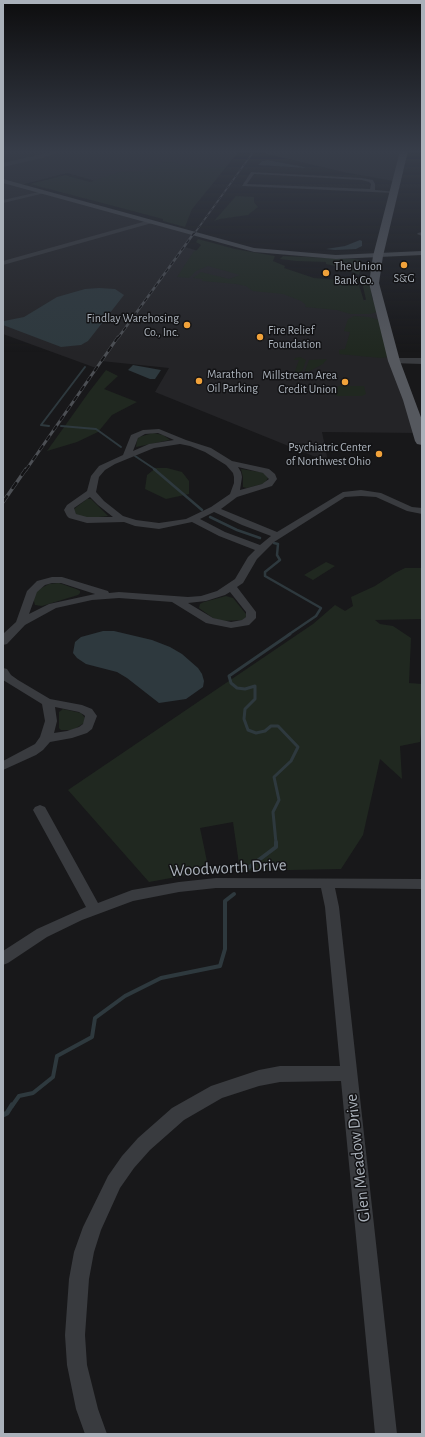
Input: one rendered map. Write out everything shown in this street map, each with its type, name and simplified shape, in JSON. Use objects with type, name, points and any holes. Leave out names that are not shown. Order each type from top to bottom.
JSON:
[{"type":"main road","points":[[136,218],[240,247],[262,251],[324,256],[378,256],[422,253]]},
{"type":"main road","points":[[387,218],[378,256],[374,288],[394,361],[422,440]]},
{"type":"street","points":[[3,263],[150,222]]},
{"type":"street","points":[[394,361],[422,361]]},
{"type":"street","points":[[91,492],[110,511],[125,520],[135,523],[159,526],[177,524],[193,519],[214,509],[234,495],[269,484],[272,479],[272,476],[266,471],[229,462],[208,450],[184,443],[163,433],[154,431],[143,432],[134,437],[127,455]]},
{"type":"street","points":[[125,520],[87,520],[72,516],[70,513],[70,507],[91,492],[93,483],[99,471],[112,462],[127,455],[167,443],[184,443]]},
{"type":"street","points":[[229,462],[237,472],[238,477],[238,483],[234,495]]},
{"type":"street","points":[[3,642],[21,623],[41,611],[65,602],[109,595],[176,600],[202,599],[222,593],[232,588],[240,581],[253,557],[277,535],[334,503],[343,495],[367,493],[384,496],[410,509],[422,511]]},
{"type":"street","points":[[334,503],[355,498],[373,499],[403,513],[422,517]]},
{"type":"street","points":[[214,509],[277,535]]},
{"type":"street","points":[[193,519],[222,534],[261,549]]},
{"type":"street","points":[[21,623],[32,591],[38,585],[46,581],[67,581],[109,595]]},
{"type":"street","points":[[176,600],[210,621],[231,625],[245,623],[251,618],[251,612],[232,588]]},
{"type":"street","points":[[3,672],[6,677],[14,683],[47,702],[82,709],[88,712],[90,721],[83,730],[68,735],[46,738]]},
{"type":"street","points":[[3,766],[32,752],[46,738],[51,721],[47,702]]},
{"type":"street","points":[[40,810],[94,909]]},
{"type":"street","name":"Woodworth Drive","points":[[3,959],[48,930],[94,909],[138,895],[185,886],[216,883],[422,884]]},
{"type":"street","name":"Glen Meadow Drive","points":[[327,883],[332,907],[386,1434]]},
{"type":"street","points":[[96,1434],[87,1409],[77,1365],[76,1321],[79,1279],[84,1252],[92,1227],[114,1182],[128,1162],[144,1144],[178,1114],[217,1092],[259,1078],[280,1074],[349,1073]]},
{"type":"shaded area","points":[[3,218],[138,218],[194,234],[185,247],[363,300],[377,299],[419,433],[322,432],[328,462],[155,392],[169,368],[101,361],[96,368],[3,334]]},
{"type":"shaded area","points":[[159,218],[188,218],[185,227],[163,221],[163,219]]},
{"type":"shaded area","points":[[217,218],[227,218],[220,219],[214,221]]},
{"type":"shaded area","points":[[198,239],[235,249],[275,256],[273,261],[285,266],[284,268],[314,278],[338,280],[359,277],[358,282],[364,301],[366,300],[361,277],[370,279],[372,297],[377,312],[370,314],[350,314],[337,310],[305,307],[306,305],[301,301],[283,294],[253,291],[246,286],[202,281],[203,279],[193,278],[201,272],[229,279],[240,275],[208,266],[196,271],[189,278],[177,277],[194,251],[201,245],[196,242]]},
{"type":"shaded area","points":[[360,240],[362,241],[362,246],[356,249],[326,249],[345,246]]},
{"type":"shaded area","points":[[283,256],[354,259],[361,260],[362,262],[359,275],[345,268],[326,264],[326,262],[280,259]]},
{"type":"shaded area","points":[[85,289],[115,289],[124,295],[88,341],[81,345],[61,347],[3,325],[4,321],[24,317],[57,297]]},
{"type":"shaded area","points":[[354,316],[369,317],[379,320],[388,357],[381,358],[339,354],[339,350],[345,349],[350,332],[344,331],[348,319]]},
{"type":"shaded area","points":[[300,357],[306,360],[300,378],[293,377],[299,360],[294,360],[295,358]]},
{"type":"shaded area","points":[[327,359],[323,364],[304,374],[309,360]]},
{"type":"shaded area","points":[[133,365],[161,370],[155,379],[150,379],[128,370]]},
{"type":"shaded area","points":[[106,370],[118,376],[104,389],[137,402],[112,415],[98,432],[77,442],[47,451],[89,392]]},
{"type":"shaded area","points":[[338,386],[364,386],[366,394],[362,396],[338,396],[335,395]]},
{"type":"shaded area","points":[[153,433],[163,435],[170,440],[136,447],[139,437]]},
{"type":"shaded area","points":[[156,468],[167,468],[182,472],[189,481],[189,494],[166,499],[145,489],[147,475]]},
{"type":"shaded area","points":[[241,469],[266,474],[268,478],[265,483],[247,488],[243,487]]},
{"type":"shaded area","points":[[87,499],[91,499],[108,516],[90,518],[81,517],[76,514],[74,509]]},
{"type":"shaded area","points":[[326,562],[335,566],[313,580],[304,575]]},
{"type":"shaded area","points":[[405,568],[422,568],[422,619],[375,620],[380,624],[393,626],[411,638],[409,683],[422,684],[422,726],[420,742],[400,746],[402,779],[380,759],[363,835],[341,869],[240,871],[233,822],[200,828],[209,871],[149,882],[68,790],[313,624],[335,605],[345,611],[353,606],[351,597],[375,586]]},
{"type":"shaded area","points":[[59,583],[76,589],[80,591],[80,593],[78,595],[42,606],[35,605],[33,597],[36,591],[49,584]]},
{"type":"shaded area","points":[[226,596],[233,598],[246,614],[246,617],[243,620],[222,621],[213,618],[199,608],[200,604],[204,602]]},
{"type":"shaded area","points":[[103,631],[114,631],[152,640],[170,647],[182,654],[198,668],[204,681],[203,687],[186,699],[159,703],[117,672],[86,664],[77,658],[73,653],[75,642],[81,637]]},
{"type":"shaded area","points":[[63,709],[81,713],[85,718],[84,723],[73,730],[61,730],[59,728],[59,712]]},
{"type":"waterway","points":[[49,426],[41,425],[85,367]]},
{"type":"waterway","points":[[61,426],[96,429],[121,447]]},
{"type":"waterway","points":[[135,456],[156,470]]},
{"type":"waterway","points":[[154,469],[202,510]]},
{"type":"waterway","points":[[210,517],[237,530],[260,538]]},
{"type":"waterway","points":[[274,543],[278,544],[277,555],[280,560],[265,572],[265,576],[321,608],[316,616],[288,635]]},
{"type":"waterway","points":[[276,843],[273,812],[279,800],[274,777],[291,761],[298,747],[278,726],[271,726],[265,731],[256,733],[248,730],[244,719],[245,709],[255,699],[255,686],[245,689],[237,688],[231,683],[229,676],[290,634]]},
{"type":"waterway","points":[[248,868],[276,847],[276,843]]},
{"type":"waterway","points":[[12,1106],[19,1096],[33,1093],[53,1077],[57,1056],[92,1037],[95,1018],[125,996],[161,978],[220,966],[225,949],[225,901],[234,894]]},
{"type":"waterway","points":[[3,1115],[7,1113],[12,1105]]},
{"type":"railway","points":[[194,234],[206,218]]},
{"type":"railway","points":[[118,338],[194,233]]},
{"type":"railway","points":[[26,470],[118,337]]},
{"type":"railway","points":[[3,502],[26,469]]},
{"type":"place","name":"S&G","points":[[404,265]]},
{"type":"place","name":"The Union Bank Co.","points":[[326,273]]},
{"type":"place","name":"Findlay Warehosing Co., Inc.","points":[[187,325]]},
{"type":"place","name":"Fire Relief Foundation","points":[[260,337]]},
{"type":"place","name":"Marathon Oil Parking","points":[[199,381]]},
{"type":"place","name":"Millstream Area Credit Union","points":[[345,382]]},
{"type":"place","name":"Psychiatric Center of Northwest Ohio","points":[[379,454]]}]
